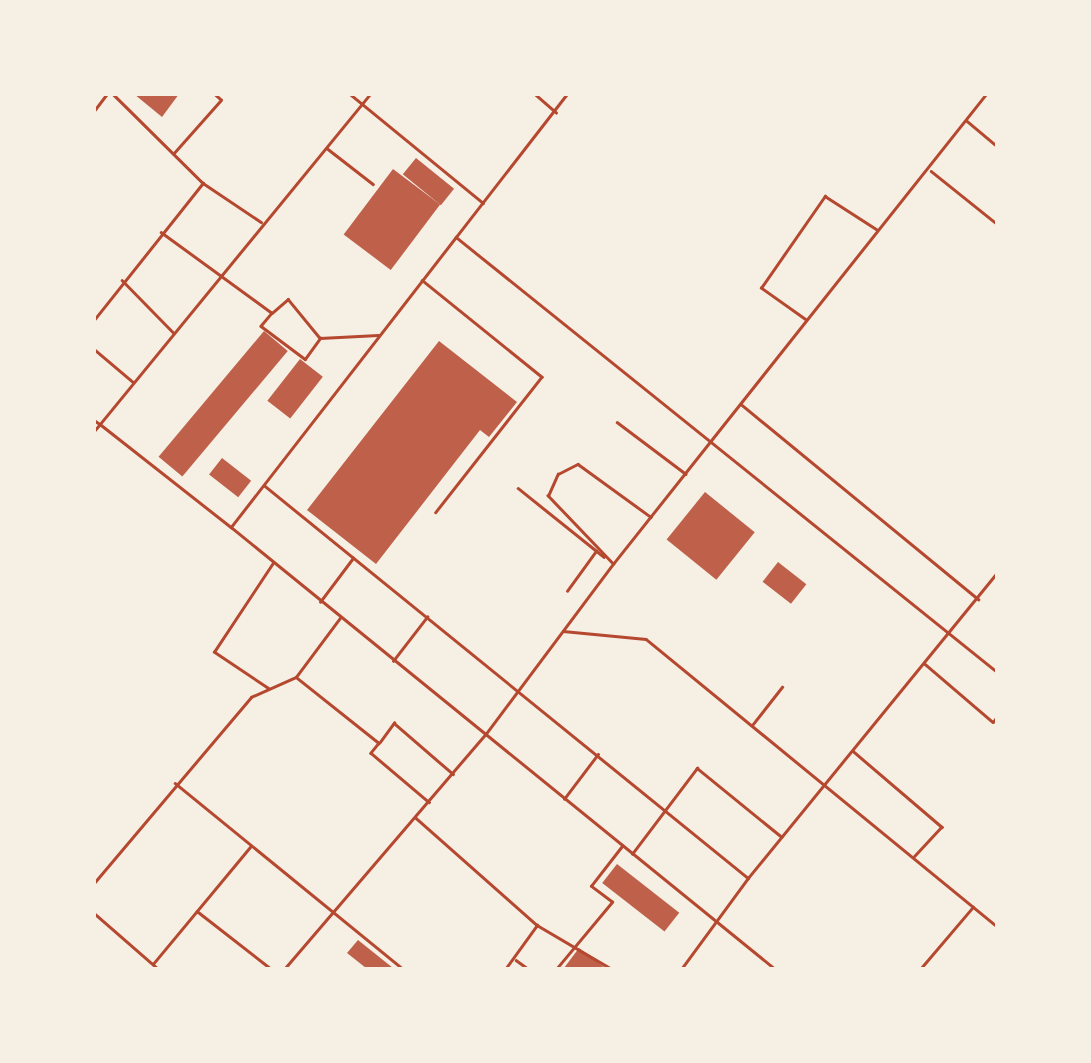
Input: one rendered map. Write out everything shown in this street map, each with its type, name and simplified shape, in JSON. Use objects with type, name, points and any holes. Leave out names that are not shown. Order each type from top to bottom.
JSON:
[{"type":"lane","points":[[94,111],[107,94]]},
{"type":"lane","points":[[113,94],[203,183],[261,222]]},
{"type":"lane","points":[[173,154],[221,100],[214,94]]},
{"type":"lane","points":[[350,94],[361,106],[483,202]]},
{"type":"lane","points":[[94,431],[261,222],[328,149],[370,94]]},
{"type":"lane","points":[[536,94],[556,112]]},
{"type":"lane","points":[[231,527],[378,335],[556,112],[567,94]]},
{"type":"lane","points":[[285,968],[485,735],[612,564],[686,474],[708,442],[741,404],[877,229],[931,171],[986,94]]},
{"type":"lane","points":[[967,121],[996,145]]},
{"type":"lane","points":[[328,149],[373,184]]},
{"type":"lane","points":[[931,171],[996,223]]},
{"type":"lane","points":[[94,320],[122,280],[203,183]]},
{"type":"lane","points":[[806,320],[761,288],[825,196],[877,229]]},
{"type":"lane","points":[[161,232],[272,313]]},
{"type":"lane","points":[[456,236],[708,442],[996,671]]},
{"type":"lane","points":[[122,280],[173,332]]},
{"type":"lane","points":[[422,280],[542,377],[436,512]]},
{"type":"lane","points":[[288,299],[320,338],[305,359],[261,326],[288,299]]},
{"type":"lane","points":[[320,338],[378,335]]},
{"type":"lane","points":[[94,349],[133,382]]},
{"type":"lane","points":[[741,404],[978,599]]},
{"type":"lane","points":[[94,420],[231,527],[320,602],[774,968]]},
{"type":"lane","points":[[617,422],[686,474]]},
{"type":"lane","points":[[612,564],[548,496],[558,474],[578,464],[651,517]]},
{"type":"lane","points":[[265,486],[748,878]]},
{"type":"lane","points":[[518,488],[612,564]]},
{"type":"lane","points":[[567,591],[596,551]]},
{"type":"lane","points":[[320,602],[353,558]]},
{"type":"lane","points":[[269,689],[214,652],[273,563]]},
{"type":"lane","points":[[682,968],[748,878],[995,578]]},
{"type":"lane","points":[[393,661],[427,617]]},
{"type":"lane","points":[[94,883],[175,783],[251,697],[296,677],[340,618]]},
{"type":"lane","points":[[563,631],[646,639],[827,783],[996,925]]},
{"type":"lane","points":[[925,664],[993,722],[996,718]]},
{"type":"lane","points":[[296,677],[379,743]]},
{"type":"lane","points":[[753,724],[782,687]]},
{"type":"lane","points":[[429,803],[371,753],[394,723],[453,774]]},
{"type":"lane","points":[[853,751],[942,827],[915,856]]},
{"type":"lane","points":[[564,799],[598,754]]},
{"type":"lane","points":[[632,853],[697,768],[782,837]]},
{"type":"lane","points":[[175,783],[402,968]]},
{"type":"lane","points":[[416,818],[537,925],[558,940],[578,943],[610,968]]},
{"type":"lane","points":[[152,964],[251,845]]},
{"type":"lane","points":[[557,968],[612,902],[591,886],[622,846]]},
{"type":"lane","points":[[921,968],[973,906]]},
{"type":"lane","points":[[197,911],[270,968]]},
{"type":"lane","points":[[94,914],[157,968]]},
{"type":"lane","points":[[506,968],[516,960],[537,925]]},
{"type":"lane","points":[[516,960],[527,968]]},
{"type":"building","points":[[134,94],[179,94],[162,117]]},
{"type":"building","points":[[416,158],[454,189],[441,205],[403,174]]},
{"type":"building","points":[[393,169],[440,205],[391,270],[344,234]]},
{"type":"building","points":[[264,331],[288,351],[182,477],[159,457]]},
{"type":"building","points":[[439,341],[517,402],[489,437],[480,430],[376,564],[307,510]]},
{"type":"building","points":[[300,359],[323,377],[290,419],[267,401]]},
{"type":"building","points":[[222,458],[251,481],[238,497],[209,475]]},
{"type":"building","points":[[705,492],[755,532],[716,580],[667,539]]},
{"type":"building","points":[[778,562],[806,584],[791,604],[763,582]]},
{"type":"building","points":[[617,864],[679,913],[664,932],[602,883]]},
{"type":"building","points":[[358,940],[393,968],[366,968],[347,953]]},
{"type":"building","points":[[579,948],[605,968],[564,968]]}]
